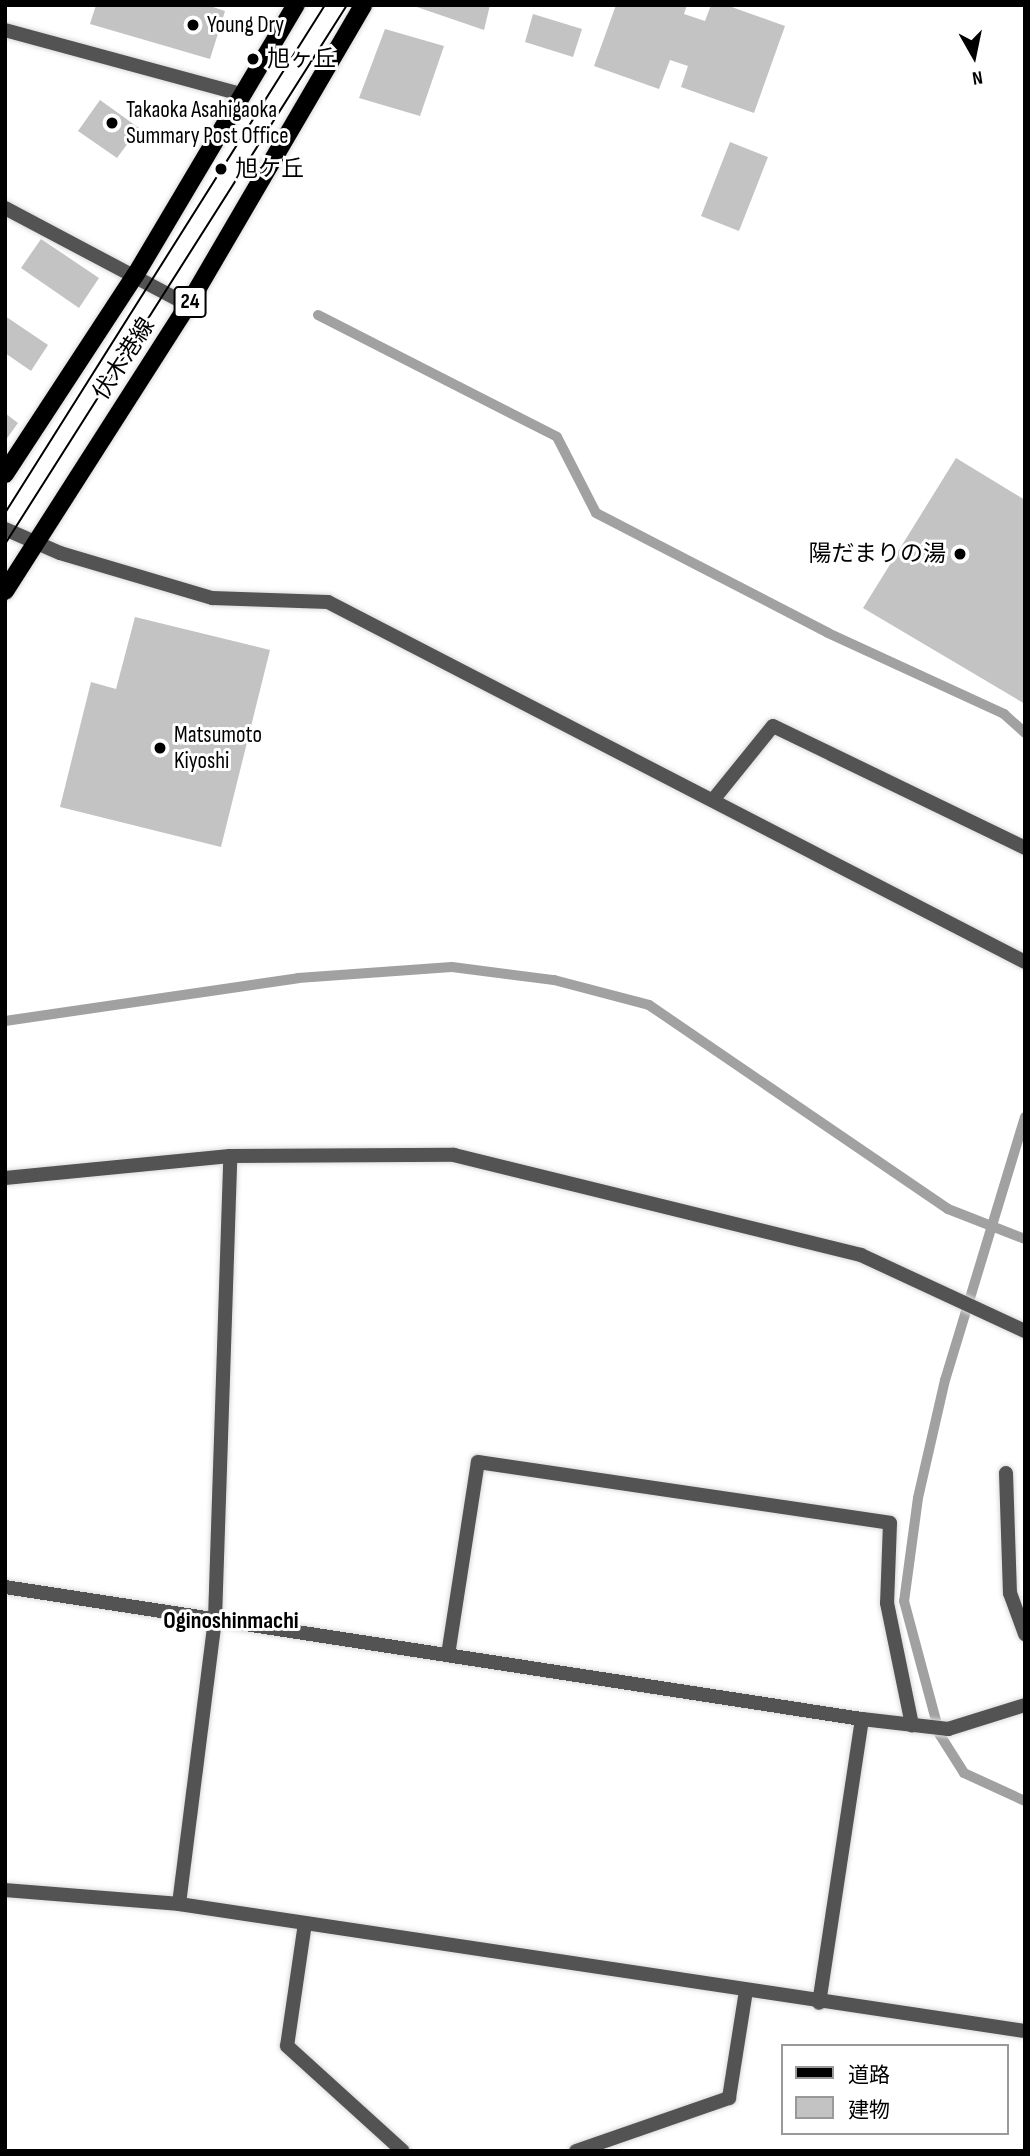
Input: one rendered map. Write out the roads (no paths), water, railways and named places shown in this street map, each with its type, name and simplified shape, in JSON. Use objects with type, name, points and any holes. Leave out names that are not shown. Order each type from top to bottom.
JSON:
[{"type":"main road","name":"伏木港線","points":[[5,474],[136,274],[240,94],[296,5]]},
{"type":"main road","name":"伏木港線","points":[[5,591],[188,305],[363,5]]},
{"type":"street","points":[[5,30],[240,94]]},
{"type":"street","points":[[6,208],[136,274],[188,305]]},
{"type":"street","points":[[5,529],[212,598],[328,602],[1025,962]]},
{"type":"street","points":[[713,800],[773,726],[1025,848]]},
{"type":"street","points":[[5,1178],[230,1156],[454,1155],[531,1171],[861,1255],[1025,1331]]},
{"type":"street","points":[[179,1904],[215,1619],[230,1156]]},
{"type":"street","points":[[448,1655],[478,1462],[890,1523],[887,1604],[912,1725]]},
{"type":"street","points":[[1006,1473],[1010,1593],[1025,1634]]},
{"type":"street","points":[[5,1587],[912,1725],[948,1729],[1025,1705]]},
{"type":"street","points":[[819,2003],[862,1719]]},
{"type":"street","points":[[5,1890],[179,1904],[819,2003],[1025,2031]]},
{"type":"street","points":[[304,1923],[287,2046],[403,2151]]},
{"type":"street","points":[[576,2151],[729,2098],[746,1991]]},
{"type":"waterway","points":[[318,315],[557,437],[596,513],[828,633],[1004,714],[1025,733]]},
{"type":"waterway","points":[[5,1021],[298,978],[452,967],[554,980],[649,1005],[948,1209],[1025,1239]]},
{"type":"waterway","points":[[1025,1117],[945,1380],[918,1498],[904,1601],[940,1735],[964,1773],[1025,1801]]},
{"type":"tram line","points":[[5,513],[325,5]]},
{"type":"tram line","points":[[5,544],[347,5]]},
{"type":"place","name":"Young Dry","points":[[193,25]]},
{"type":"place","name":"旭ヶ丘","points":[[253,59]]},
{"type":"place","name":"Takaoka Asahigaoka Summary Post Office","points":[[112,123]]},
{"type":"place","name":"旭ケ丘","points":[[221,169]]},
{"type":"place","name":"陽だまりの湯","points":[[960,554]]},
{"type":"place","name":"Matsumoto Kiyoshi","points":[[160,748]]},
{"type":"district","name":"Oginoshinmachi","points":[[231,1621]]}]
